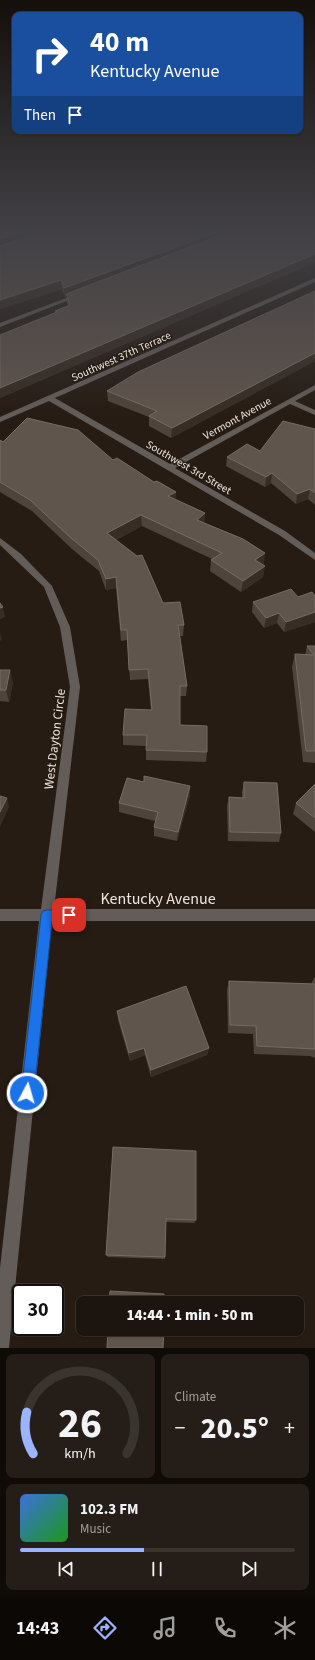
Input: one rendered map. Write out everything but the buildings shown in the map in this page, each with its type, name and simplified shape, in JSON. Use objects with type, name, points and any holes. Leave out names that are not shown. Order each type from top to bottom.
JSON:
[{"type":"street","name":"Southwest 37th Terrace","points":[[0,420],[288,292]]},
{"type":"street","points":[[0,325],[82,294]]},
{"type":"street","name":"Vermont Avenue","points":[[169,468],[315,388]]},
{"type":"street","name":"Southwest 3rd Street","points":[[50,398],[282,533],[315,557]]},
{"type":"street","points":[[290,401],[315,413]]},
{"type":"street","name":"West Dayton Circle","points":[[0,541],[18,556],[48,586],[65,627],[75,687],[47,915],[0,1347]]},
{"type":"street","name":"Kentucky Avenue","points":[[0,915],[315,915]]},
{"type":"route","points":[[27,1093],[47,915],[69,915]]}]
